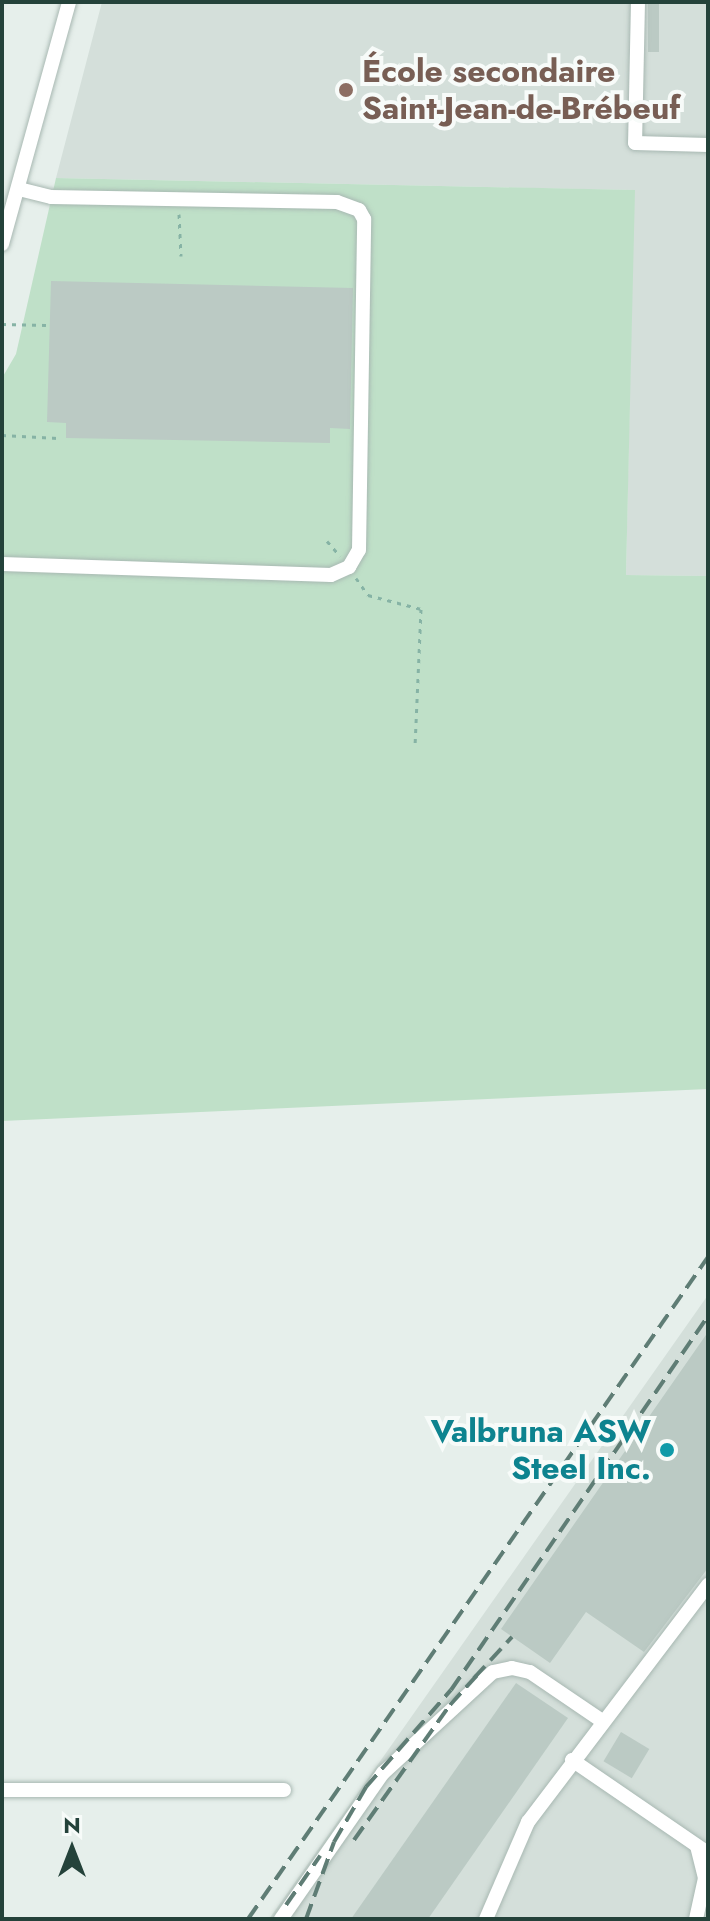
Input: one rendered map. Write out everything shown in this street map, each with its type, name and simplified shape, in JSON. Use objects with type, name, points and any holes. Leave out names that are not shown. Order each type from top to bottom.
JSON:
[{"type":"street","points":[[2,244],[20,189],[69,2]]},
{"type":"street","points":[[638,2],[635,143],[708,145]]},
{"type":"street","points":[[2,564],[331,575],[349,567],[359,550],[364,219],[350,204],[51,197],[20,189]]},
{"type":"street","points":[[486,1919],[520,1834],[602,1721],[653,1663],[708,1585]]},
{"type":"street","points":[[281,1919],[383,1773],[493,1672],[512,1668],[530,1672],[602,1721]]},
{"type":"street","points":[[572,1760],[702,1850],[705,1878],[696,1919]]},
{"type":"street","points":[[2,1790],[284,1790]]},
{"type":"path","points":[[181,256],[178,219],[184,199]]},
{"type":"path","points":[[2,324],[46,325]]},
{"type":"path","points":[[2,435],[58,438]]},
{"type":"path","points":[[327,541],[368,595],[421,609],[415,747]]},
{"type":"shaded area","name":"École secondaire Saint-Jean-de-Brébeuf","points":[[102,2],[708,2],[708,576],[626,575],[634,190],[56,178]]},
{"type":"shaded area","points":[[708,1295],[708,1919],[269,1919],[279,1905]]},
{"type":"green space","points":[[56,178],[635,190],[626,575],[708,576],[708,1089],[2,1121],[2,378],[16,354]]},
{"type":"building","points":[[648,2],[659,2],[659,52],[648,52]]},
{"type":"building","points":[[51,281],[353,288],[350,429],[330,428],[330,443],[66,438],[66,423],[47,422]]},
{"type":"building","name":"Valbruna ASW Steel Inc.","points":[[708,1332],[708,1568],[644,1652],[586,1612],[550,1663],[501,1629]]},
{"type":"building","points":[[516,1683],[568,1718],[428,1919],[351,1919]]},
{"type":"building","points":[[621,1732],[649,1749],[632,1778],[603,1761]]},
{"type":"railway","points":[[248,1919],[708,1257]]},
{"type":"railway","points":[[306,1919],[334,1842],[366,1787],[451,1690],[708,1316]]},
{"type":"railway","points":[[474,1678],[512,1637]]},
{"type":"railway","points":[[354,1840],[450,1705],[480,1672]]},
{"type":"railway","points":[[286,1905],[320,1856]]},
{"type":"place","name":"École secondaire Saint-Jean-de-Brébeuf","points":[[346,90]]},
{"type":"place","name":"Valbruna ASW Steel Inc.","points":[[667,1450]]}]
